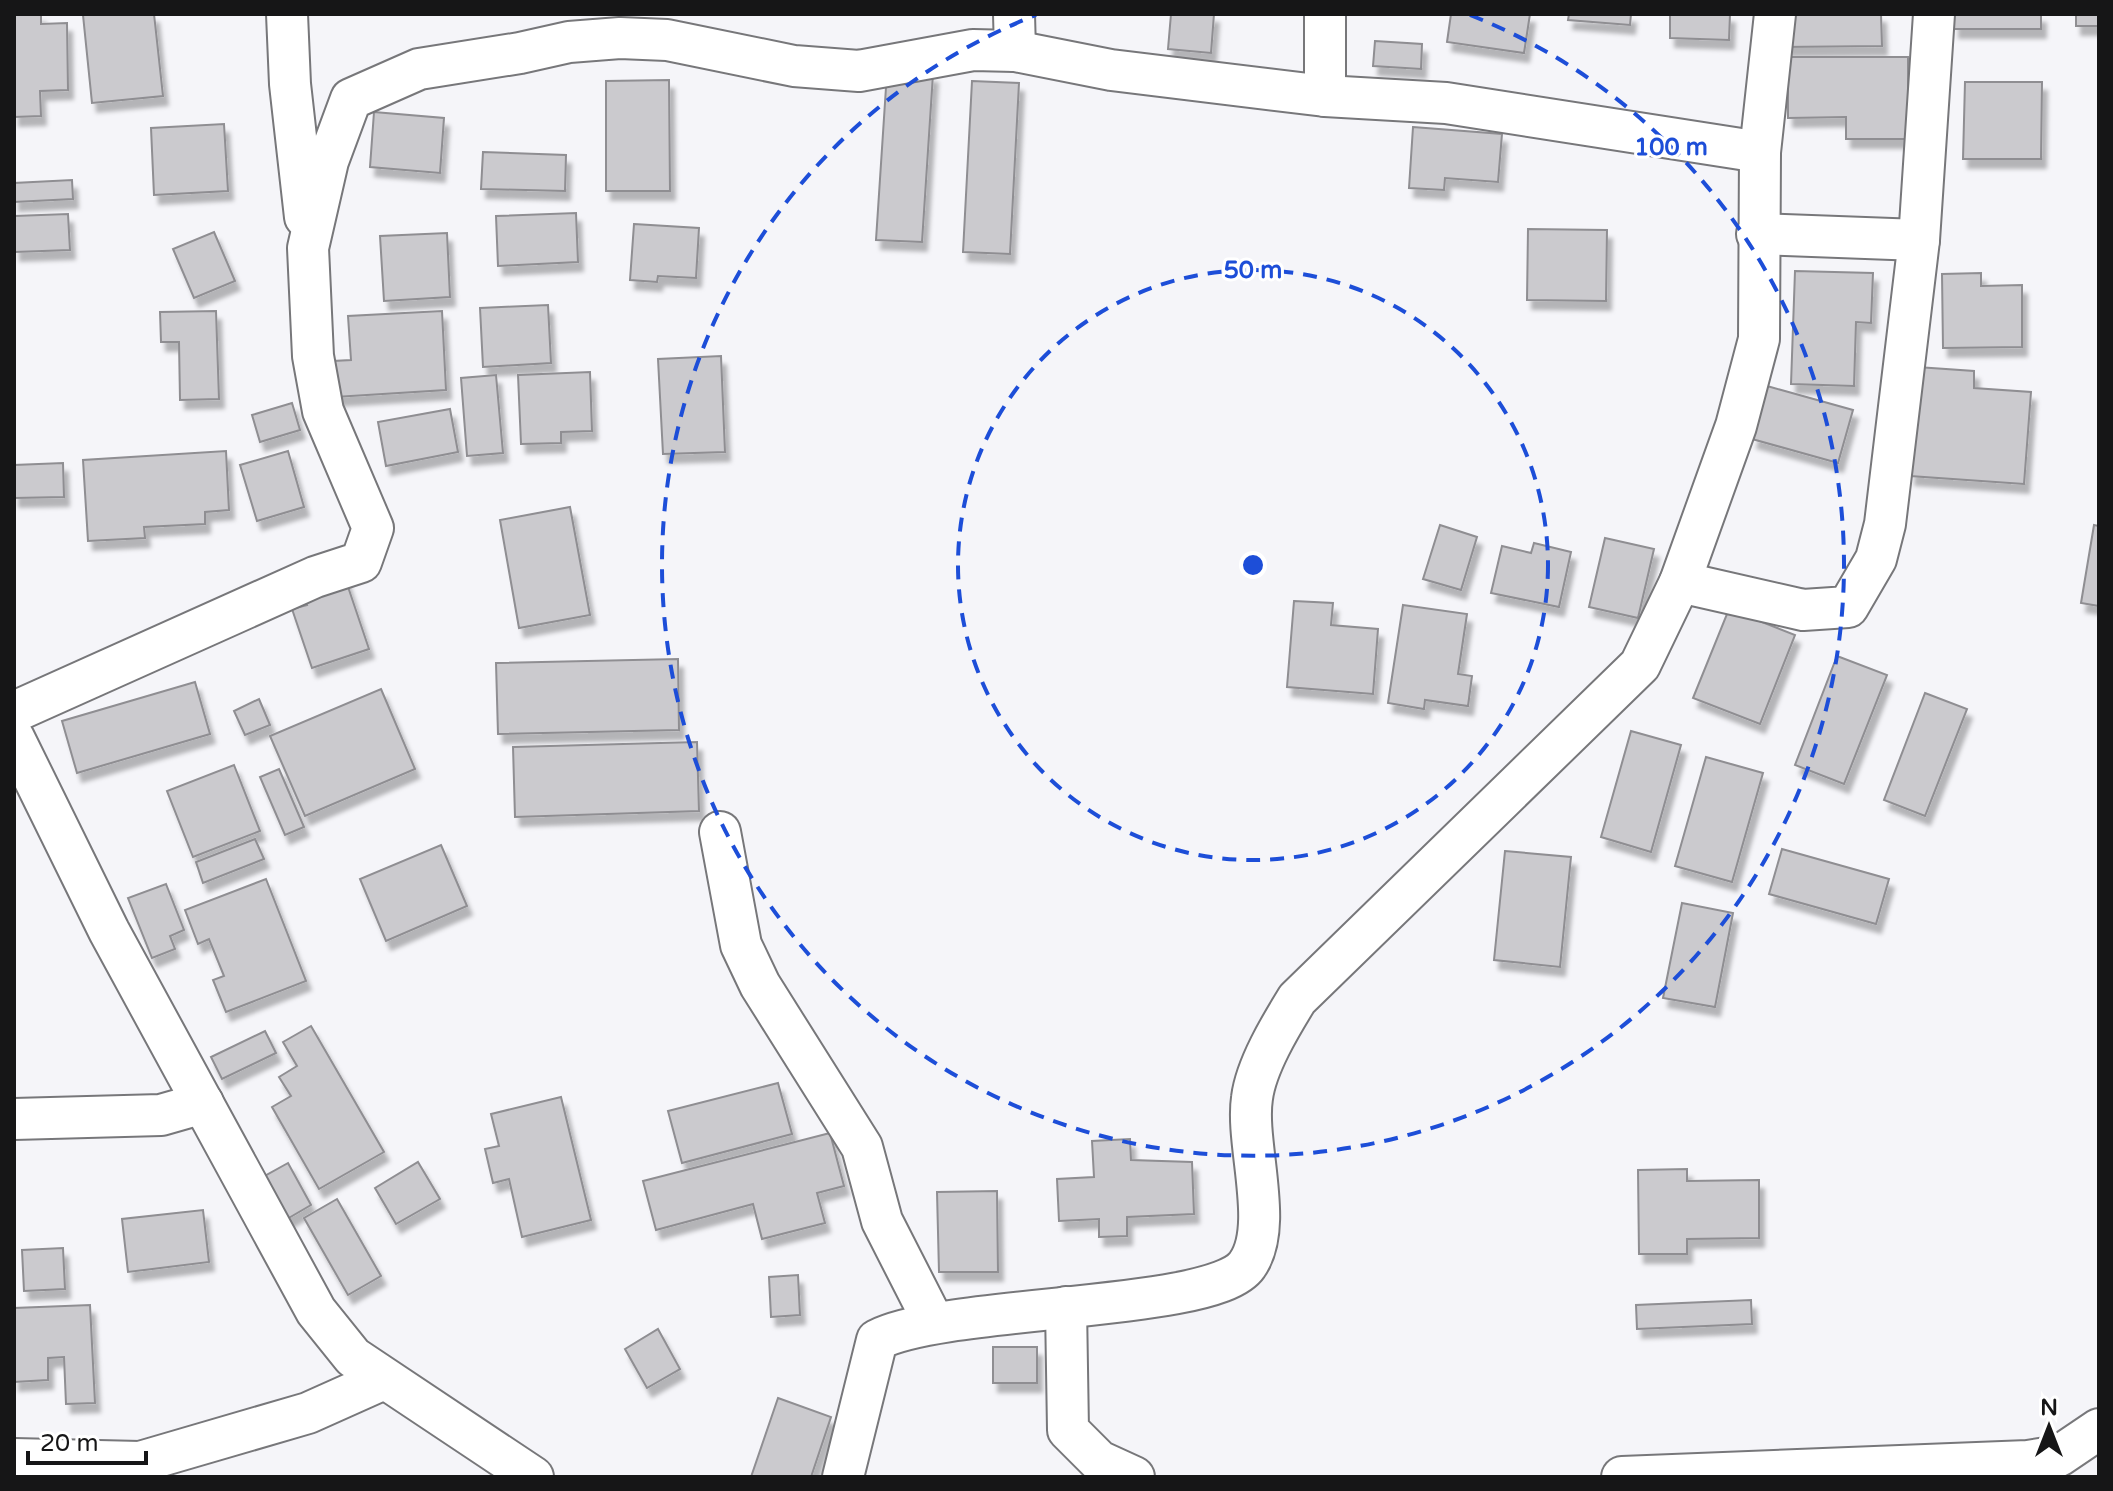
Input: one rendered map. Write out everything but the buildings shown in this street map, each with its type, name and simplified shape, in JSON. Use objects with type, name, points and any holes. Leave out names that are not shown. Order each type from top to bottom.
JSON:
[{"type":"street","points":[[14,712],[315,577],[361,562],[373,528],[323,411],[313,356],[308,248],[290,84],[287,14]]},
{"type":"street","points":[[1325,14],[1325,96]]},
{"type":"street","points":[[843,1477],[877,1340],[894,1331],[1201,1288],[1216,1285],[1246,1267],[1258,1238],[1252,1097],[1284,1020],[1297,999],[1640,665],[1680,582],[1736,426],[1759,339],[1757,234],[1760,152],[1775,14]]},
{"type":"street","points":[[1680,582],[1803,610],[1848,607],[1876,559],[1885,524],[1919,240],[1934,14]]},
{"type":"street","points":[[308,248],[328,161],[351,99],[419,69],[569,42],[620,38],[667,40],[794,66],[859,71],[973,50],[1014,32],[1111,70],[1325,96],[1446,103],[1598,123],[1760,152]]},
{"type":"street","points":[[1757,234],[1919,240]]},
{"type":"street","points":[[14,738],[109,931],[316,1311],[353,1357],[533,1477]]},
{"type":"street","points":[[720,832],[741,945],[760,985],[862,1147],[882,1221],[934,1323]]},
{"type":"street","points":[[14,1119],[161,1115],[203,1103]]},
{"type":"street","points":[[1066,1307],[1068,1430],[1099,1461],[1134,1477]]},
{"type":"street","points":[[14,1459],[140,1462],[308,1413],[384,1379]]},
{"type":"street","points":[[1622,1477],[2028,1461],[2059,1456],[2099,1429]]}]
